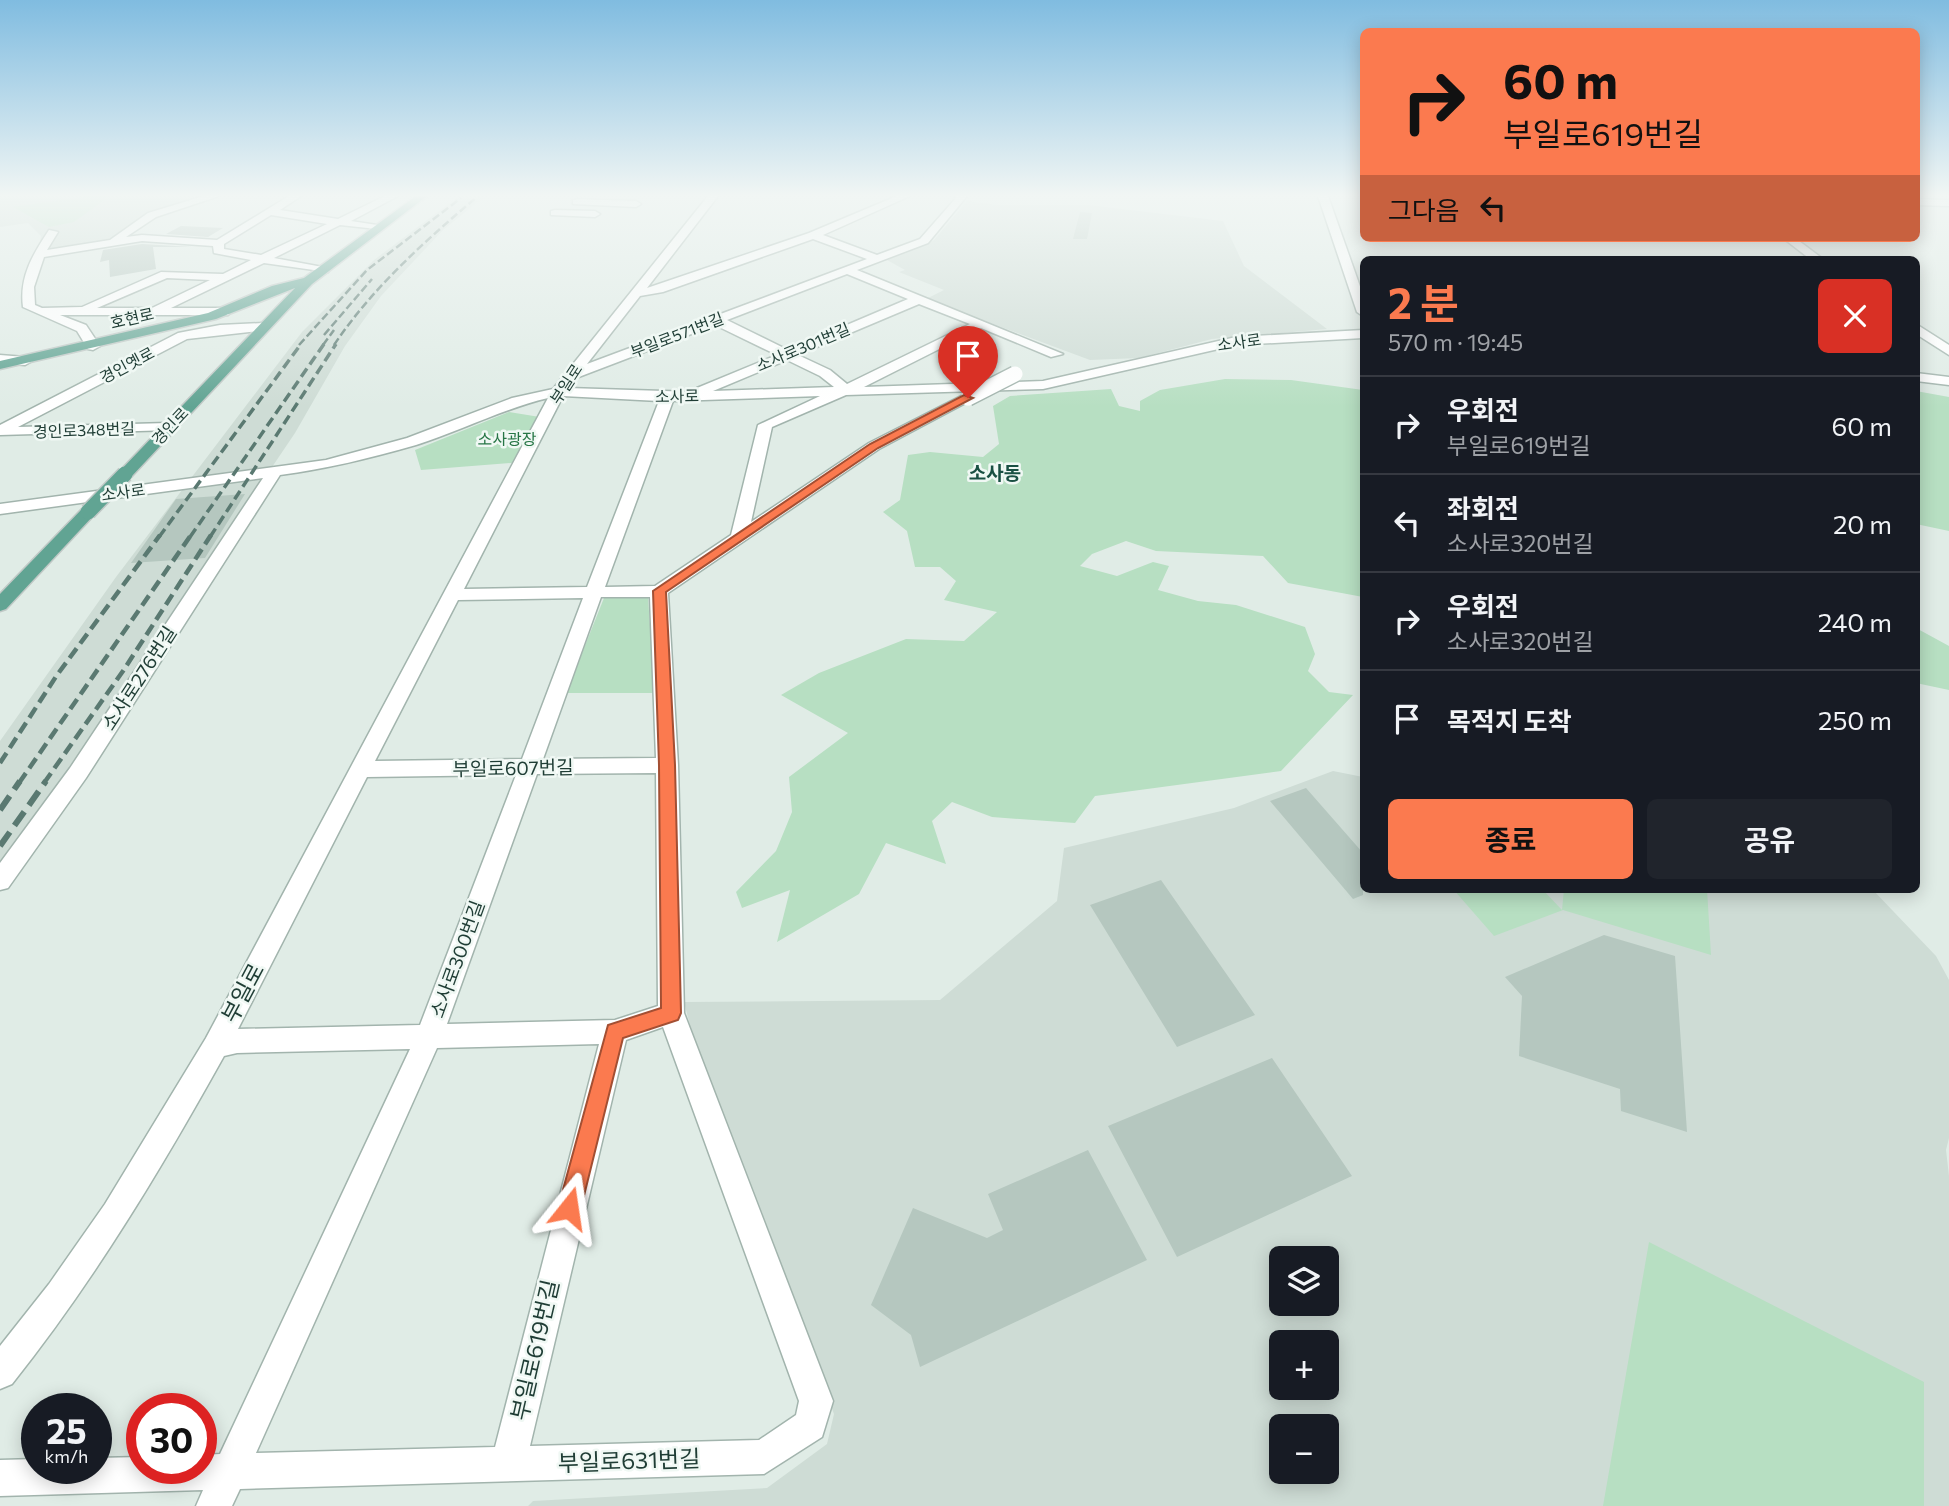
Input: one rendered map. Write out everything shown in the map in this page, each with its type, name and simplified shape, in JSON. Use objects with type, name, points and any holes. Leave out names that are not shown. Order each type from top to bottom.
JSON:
[{"type":"main road","name":"경인로","points":[[0,606],[263,327],[308,281],[329,266]]},
{"type":"main road","name":"호현로","points":[[0,365],[93,346],[228,310],[276,289],[308,281]]},
{"type":"main road","points":[[228,310],[274,316]]},
{"type":"street","points":[[33,266],[27,298],[29,307],[45,311],[82,328],[93,346]]},
{"type":"street","points":[[109,310],[212,266]]},
{"type":"street","points":[[155,311],[248,266]]},
{"type":"street","points":[[301,266],[324,270]]},
{"type":"street","name":"부일로","points":[[0,1372],[107,1230],[215,1046],[558,392],[657,266]]},
{"type":"street","points":[[636,293],[659,289],[724,266]]},
{"type":"street","name":"부일로571번길","points":[[571,375],[855,266]]},
{"type":"street","points":[[1347,266],[1360,303]]},
{"type":"street","points":[[846,270],[1056,354]]},
{"type":"street","points":[[83,310],[165,274],[225,277]]},
{"type":"street","name":"소사로301번길","points":[[679,397],[917,300]]},
{"type":"street","points":[[45,311],[228,310]]},
{"type":"street","points":[[236,328],[253,320],[258,312]]},
{"type":"street","points":[[716,320],[839,382],[842,392]]},
{"type":"street","points":[[739,537],[765,425],[842,392],[978,325]]},
{"type":"street","name":"경인옛로","points":[[0,431],[183,336],[263,327]]},
{"type":"street","points":[[1920,330],[1945,346]]},
{"type":"street","name":"소사로","points":[[0,509],[274,472],[359,456],[412,440],[517,401],[558,392],[679,397],[1043,385],[1236,341],[1360,334]]},
{"type":"street","points":[[0,359],[25,361]]},
{"type":"street","points":[[453,595],[659,591],[874,446],[1015,374]]},
{"type":"street","points":[[1920,378],[1949,382]]},
{"type":"street","name":"소사로300번길","points":[[214,1506],[226,1474],[429,1037],[494,856],[531,769],[596,593],[679,397]]},
{"type":"street","name":"경인로348번길","points":[[0,431],[169,427]]},
{"type":"street","name":"소사로276번길","points":[[0,881],[78,773],[274,472]]},
{"type":"street","name":"부일로631번길","points":[[0,1478],[226,1474],[764,1457],[810,1425],[816,1401],[671,1013],[667,765],[659,591]]},
{"type":"street","name":"부일로607번길","points":[[359,769],[531,769],[667,765]]},
{"type":"street","points":[[215,1046],[237,1041],[615,1032],[671,1013]]},
{"type":"street","name":"부일로619번길","points":[[508,1464],[615,1032]]},
{"type":"shaded area","points":[[368,266],[409,266],[381,296],[345,346],[295,433],[24,835],[0,865],[0,741],[116,577],[302,332]]},
{"type":"shaded area","points":[[898,266],[1244,266],[1327,329],[1212,339],[1139,358],[1090,360],[926,299],[944,290],[899,272],[905,270]]},
{"type":"shaded area","points":[[1333,771],[1360,776],[1360,893],[1876,893],[1936,956],[1949,980],[1949,1138],[1946,1150],[1949,1176],[1949,1506],[528,1506],[533,1501],[767,1488],[827,1444],[834,1414],[694,1041],[684,1002],[940,1000],[1057,901],[1064,848],[1234,808]]},
{"type":"green space","points":[[1225,379],[1291,380],[1360,390],[1360,596],[1288,583],[1263,556],[1156,551],[1126,541],[1092,554],[1080,566],[1117,576],[1153,562],[1169,566],[1158,590],[1198,601],[1236,605],[1305,627],[1315,654],[1308,671],[1329,692],[1353,695],[1281,771],[1095,796],[1075,823],[992,817],[952,802],[932,821],[946,864],[886,843],[859,894],[777,942],[790,890],[742,908],[736,892],[776,851],[792,812],[789,777],[848,733],[781,695],[819,673],[906,639],[964,641],[997,612],[944,600],[956,581],[940,567],[915,567],[907,531],[883,512],[900,500],[908,455],[930,452],[983,457],[999,444],[993,406],[1010,396],[1111,389],[1119,406],[1140,411],[1140,401],[1160,390]]},
{"type":"green space","points":[[1920,392],[1949,397],[1949,531],[1920,525]]},
{"type":"green space","name":"소사광장","points":[[509,412],[546,418],[524,462],[421,470],[415,450]]},
{"type":"green space","points":[[604,598],[648,598],[655,693],[566,693]]},
{"type":"green space","points":[[1920,630],[1949,646],[1949,690],[1920,684]]},
{"type":"green space","points":[[1456,893],[1546,893],[1562,910],[1564,893],[1707,893],[1711,955],[1563,910],[1494,936]]},
{"type":"green space","points":[[1649,1242],[1924,1382],[1924,1506],[1603,1506]]},
{"type":"building","points":[[109,266],[156,266],[156,269],[110,277]]},
{"type":"building","points":[[245,494],[205,558],[131,563],[176,499]]},
{"type":"building","points":[[1306,788],[1360,850],[1360,893],[1363,895],[1353,899],[1270,801]]},
{"type":"building","points":[[1161,880],[1255,1015],[1177,1047],[1090,905]]},
{"type":"building","points":[[1604,935],[1675,956],[1687,1132],[1621,1111],[1620,1089],[1519,1056],[1522,996],[1505,977]]},
{"type":"building","points":[[1272,1058],[1352,1176],[1177,1257],[1108,1126]]},
{"type":"building","points":[[1088,1150],[1147,1260],[920,1367],[911,1335],[871,1305],[913,1208],[987,1238],[1003,1230],[988,1194]]},
{"type":"railway","points":[[299,345],[372,266]]},
{"type":"railway","points":[[334,345],[349,324],[401,266]]},
{"type":"railway","points":[[324,335],[372,279]]},
{"type":"railway","points":[[323,345],[334,330]]},
{"type":"railway","points":[[159,537],[301,344]]},
{"type":"railway","points":[[190,537],[324,344]]},
{"type":"railway","points":[[210,537],[336,344]]},
{"type":"railway","points":[[0,763],[57,675],[160,535]]},
{"type":"railway","points":[[19,783],[191,535]]},
{"type":"railway","points":[[44,783],[123,671],[211,535]]},
{"type":"railway","points":[[0,810],[20,781]]},
{"type":"railway","points":[[0,846],[46,781]]},
{"type":"district","name":"소사동","points":[[995,473]]},
{"type":"route","points":[[569,1208],[615,1032],[671,1013],[667,765],[659,591],[874,446],[968,398]]}]
